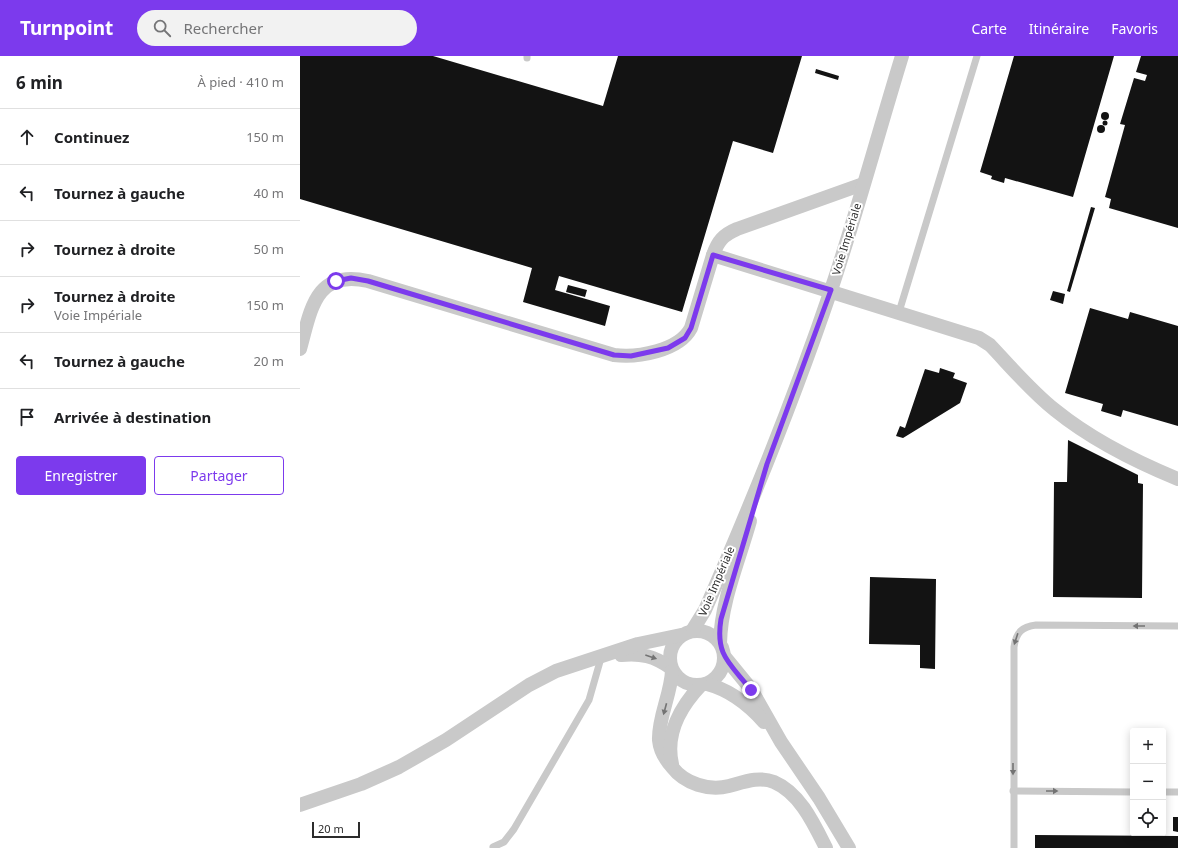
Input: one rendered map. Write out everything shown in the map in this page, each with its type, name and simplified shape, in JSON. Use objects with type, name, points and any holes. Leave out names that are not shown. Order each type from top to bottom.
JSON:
[{"type":"street","name":"Voie Impériale","points":[[687,633],[705,610],[767,464],[831,290],[902,56]]},
{"type":"street","points":[[300,349],[317,296],[329,284],[351,278],[368,281],[614,355],[631,356],[668,348],[685,338],[691,328],[713,255],[719,241],[729,232],[863,184]]},
{"type":"street","points":[[713,255],[831,290],[985,341],[1044,400],[1080,429],[1134,460],[1178,479]]},
{"type":"street","name":"Voie Impériale","points":[[722,649],[720,625],[724,606],[767,464]]},
{"type":"street","points":[[687,633],[675,642],[670,650],[669,659],[672,670],[671,687],[660,729],[659,740],[663,755],[675,772],[692,782],[711,787],[729,786],[759,779],[774,782],[784,788],[801,805],[813,822],[826,848]]},
{"type":"street","points":[[300,805],[361,784],[399,767],[446,740],[538,680],[556,671],[601,658],[642,643],[687,633],[709,634],[722,649],[751,690],[781,742],[823,804],[849,848]]},
{"type":"street","points":[[675,772],[670,749],[672,732],[684,707],[704,685],[720,672],[722,649]]},
{"type":"street","points":[[601,658],[644,655],[658,659],[672,670],[683,682],[692,685],[704,685],[722,689],[746,704],[781,742]]},
{"type":"lane","points":[[900,312],[977,56]]},
{"type":"lane","points":[[1014,848],[1014,646],[1018,633],[1022,629],[1036,625],[1178,626]]},
{"type":"lane","points":[[493,847],[504,842],[514,829],[589,700],[601,658]]},
{"type":"lane","points":[[1013,791],[1130,792]]},
{"type":"lane","points":[[1166,792],[1178,792]]},
{"type":"building","points":[[300,56],[433,56],[603,106],[618,56],[802,56],[773,153],[733,141],[682,312],[559,276],[555,290],[610,306],[605,326],[523,302],[532,268],[300,199]]},
{"type":"building","points":[[1014,56],[1114,56],[1073,197],[1005,178],[1004,183],[991,179],[992,176],[980,172]]},
{"type":"building","points":[[1141,56],[1178,56],[1178,228],[1109,208],[1111,199],[1105,197],[1125,125],[1120,124],[1134,78],[1145,81],[1147,75],[1136,72]]},
{"type":"building","points":[[816,69],[839,76],[838,80],[815,73]]},
{"type":"building","points":[[1103,112],[1107,112],[1109,116],[1107,120],[1103,120],[1101,118],[1101,114]]},
{"type":"building","points":[[1105,120],[1108,123],[1105,126],[1102,123]]},
{"type":"building","points":[[1099,125],[1103,125],[1105,129],[1103,133],[1099,133],[1097,131],[1097,127]]},
{"type":"building","points":[[1091,207],[1095,208],[1070,292],[1067,291]]},
{"type":"building","points":[[568,285],[587,290],[585,297],[566,292]]},
{"type":"building","points":[[1053,291],[1065,294],[1063,304],[1050,300]]},
{"type":"building","points":[[1090,308],[1128,319],[1130,312],[1178,326],[1178,426],[1123,410],[1121,417],[1101,411],[1103,404],[1065,393]]},
{"type":"building","points":[[940,368],[955,373],[953,378],[967,383],[960,403],[903,438],[896,436],[900,426],[905,428],[925,369],[939,373]]},
{"type":"building","points":[[1068,440],[1138,475],[1138,483],[1143,484],[1142,598],[1053,597],[1054,482],[1067,482]]},
{"type":"building","points":[[870,577],[936,579],[935,669],[920,668],[920,645],[869,644]]},
{"type":"building","points":[[1173,817],[1178,817],[1178,832],[1173,831]]},
{"type":"building","points":[[1035,835],[1178,836],[1178,848],[1035,848]]},
{"type":"route","points":[[336,281],[351,278],[368,281],[614,355],[622,356],[631,356],[668,348],[674,346],[685,338],[691,328],[713,255],[831,290],[767,464],[721,619],[720,643],[724,656],[751,690]]}]
